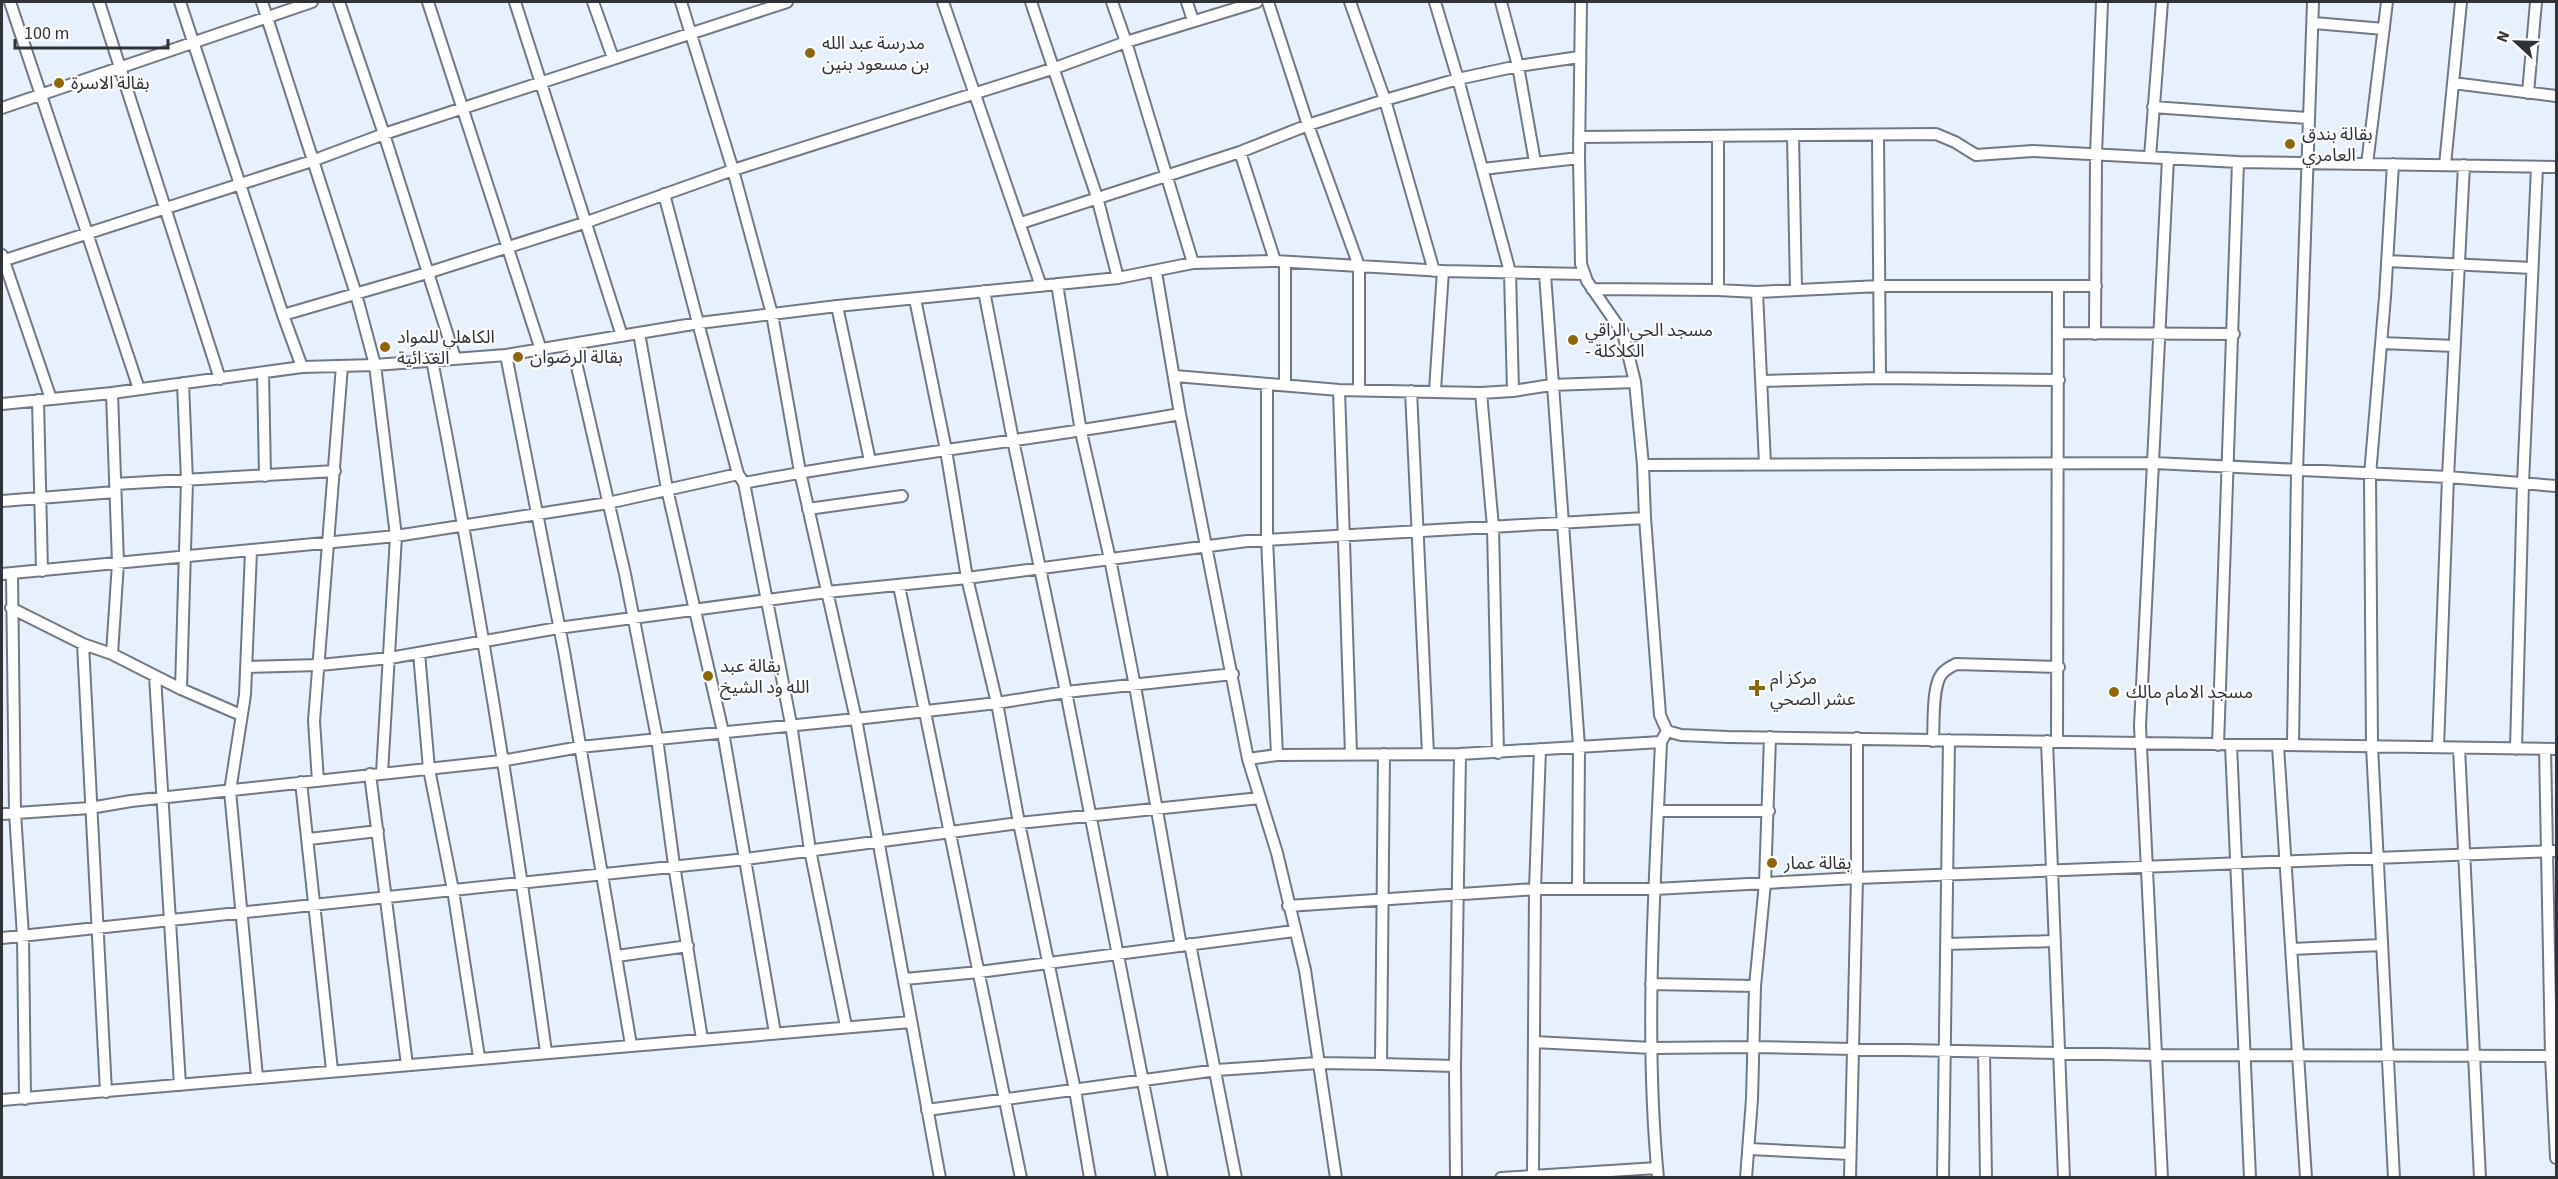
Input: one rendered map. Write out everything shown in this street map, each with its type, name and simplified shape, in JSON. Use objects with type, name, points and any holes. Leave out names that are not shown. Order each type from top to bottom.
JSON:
[{"type":"street","points":[[9,2],[139,389]]},
{"type":"street","points":[[99,2],[220,379]]},
{"type":"street","points":[[180,2],[302,367]]},
{"type":"street","points":[[262,2],[356,294],[375,365],[396,536],[382,773]]},
{"type":"street","points":[[2,108],[312,2]]},
{"type":"street","points":[[339,2],[384,134],[455,358]]},
{"type":"street","points":[[428,2],[541,350]]},
{"type":"street","points":[[515,2],[622,336]]},
{"type":"street","points":[[593,2],[613,58]]},
{"type":"street","points":[[681,2],[733,170],[772,314],[800,472],[856,719],[940,1178]]},
{"type":"street","points":[[51,399],[2,258],[312,161],[384,134],[787,2]]},
{"type":"street","points":[[943,2],[1021,222],[1041,286]]},
{"type":"street","points":[[1031,2],[1097,197],[1118,278]]},
{"type":"street","points":[[1112,2],[1193,263]]},
{"type":"street","points":[[1187,2],[1193,21]]},
{"type":"street","points":[[283,315],[507,248],[733,170],[1055,68],[1126,42],[1257,2]]},
{"type":"street","points":[[1268,2],[1308,125],[1359,266],[1359,390]]},
{"type":"street","points":[[1350,2],[1385,100],[1439,271],[1436,390]]},
{"type":"street","points":[[1435,2],[1510,272],[1513,391]]},
{"type":"street","points":[[1501,2],[1518,66],[1535,162]]},
{"type":"street","points":[[1581,2],[1579,240],[1583,274],[1623,333],[1635,382],[1644,465],[1645,518],[1660,715],[1667,731]]},
{"type":"street","points":[[2095,334],[2096,154],[2102,2]]},
{"type":"street","points":[[2150,157],[2162,2]]},
{"type":"street","points":[[2293,745],[2297,471],[2307,118],[2314,23],[2313,2]]},
{"type":"street","points":[[2367,164],[2387,2]]},
{"type":"street","points":[[2445,165],[2461,2]]},
{"type":"street","points":[[2528,93],[2536,2]]},
{"type":"street","points":[[2314,23],[2384,29]]},
{"type":"street","points":[[1021,222],[1240,152],[1308,125],[1385,100],[1458,79],[1518,66],[1579,57]]},
{"type":"street","points":[[2453,83],[2556,96]]},
{"type":"street","points":[[2153,107],[2307,118]]},
{"type":"street","points":[[1579,137],[1936,134],[1976,155],[2033,151],[2238,162],[2556,167]]},
{"type":"street","points":[[1793,135],[1796,289]]},
{"type":"street","points":[[1878,135],[1880,378]]},
{"type":"street","points":[[1718,137],[1718,290]]},
{"type":"street","points":[[1240,152],[1280,262],[1285,385]]},
{"type":"street","points":[[1483,169],[1579,158]]},
{"type":"street","points":[[2162,1178],[2140,712],[2168,158]]},
{"type":"street","points":[[2218,745],[2227,466],[2234,334],[2238,162]]},
{"type":"street","points":[[2393,164],[2370,475],[2372,746],[2394,1178]]},
{"type":"street","points":[[2438,747],[2448,477],[2464,165]]},
{"type":"street","points":[[2516,749],[2523,483],[2537,167]]},
{"type":"street","points":[[664,194],[741,479],[768,602],[791,724],[810,850],[846,1026]]},
{"type":"street","points":[[2387,261],[2532,268]]},
{"type":"street","points":[[2,404],[112,393],[302,367],[375,365],[506,355],[699,323],[837,306],[1118,278],[1193,263],[1280,262],[1439,271],[1583,274]]},
{"type":"street","points":[[1156,272],[1180,414],[1248,759],[1277,853],[1305,970],[1336,1178]]},
{"type":"street","points":[[1545,274],[1551,385],[1564,521],[1579,746],[1578,889]]},
{"type":"street","points":[[1057,285],[1081,432],[1110,559],[1157,810],[1186,945],[1217,1070],[1236,1178]]},
{"type":"street","points":[[1592,289],[1757,292],[1880,286],[2096,286]]},
{"type":"street","points":[[2058,286],[2059,667],[2052,741],[2052,871],[2064,1178]]},
{"type":"street","points":[[984,291],[1066,692],[1161,1178]]},
{"type":"street","points":[[1757,292],[1765,464]]},
{"type":"street","points":[[915,299],[946,450],[967,578],[997,703],[1019,823],[1075,1090],[1090,1178]]},
{"type":"street","points":[[837,306],[870,461]]},
{"type":"street","points":[[639,333],[667,489],[723,732],[775,1033]]},
{"type":"street","points":[[2059,333],[2234,334]]},
{"type":"street","points":[[2381,342],[2455,346]]},
{"type":"street","points":[[572,345],[634,619],[657,738],[674,865],[702,1039]]},
{"type":"street","points":[[506,355],[604,874],[631,1045]]},
{"type":"street","points":[[432,360],[485,640],[501,761],[523,883],[546,1052]]},
{"type":"street","points":[[318,781],[314,721],[330,543],[342,366]]},
{"type":"street","points":[[262,373],[265,476]]},
{"type":"street","points":[[1175,376],[1339,390],[1436,390],[1481,393],[1551,385],[1635,382]]},
{"type":"street","points":[[1761,381],[1880,378],[2059,380]]},
{"type":"street","points":[[181,689],[187,481],[183,383]]},
{"type":"street","points":[[1267,384],[1267,539],[1277,755]]},
{"type":"street","points":[[1339,390],[1351,754]]},
{"type":"street","points":[[1411,391],[1428,754]]},
{"type":"street","points":[[112,393],[118,563],[112,654]]},
{"type":"street","points":[[1481,393],[1493,527],[1498,753]]},
{"type":"street","points":[[38,400],[42,571]]},
{"type":"street","points":[[25,1099],[23,936],[15,813],[11,608],[7,574],[396,536],[608,502],[667,489],[1081,432],[1180,414]]},
{"type":"street","points":[[1644,465],[2058,462],[2154,464],[2448,477],[2556,486]]},
{"type":"street","points":[[2,501],[40,499],[115,488],[187,481],[335,471]]},
{"type":"street","points":[[808,509],[902,496]]},
{"type":"street","points":[[247,666],[320,665],[390,658],[558,628],[768,602],[827,592],[967,578],[1267,539],[1645,518]]},
{"type":"street","points":[[251,551],[247,666],[230,791],[256,1077]]},
{"type":"street","points":[[899,586],[1021,1178]]},
{"type":"street","points":[[11,608],[82,644],[112,654],[181,689],[242,715]]},
{"type":"street","points":[[82,644],[106,1092]]},
{"type":"street","points":[[419,653],[429,769],[453,890],[479,1057]]},
{"type":"street","points":[[1933,741],[1936,690],[1939,677],[1945,670],[1956,664],[2059,667]]},
{"type":"street","points":[[2,814],[90,808],[370,774],[501,761],[580,747],[856,719],[997,703],[1066,692],[1233,674]]},
{"type":"street","points":[[154,676],[180,1085]]},
{"type":"street","points":[[1667,731],[1695,736],[1933,741],[2556,749]]},
{"type":"street","points":[[1501,1178],[1533,1175],[1658,1173],[1652,1048],[1652,984],[1661,742],[1667,731]]},
{"type":"street","points":[[1746,1178],[1750,1149],[1755,987],[1769,811],[1770,737]]},
{"type":"street","points":[[1850,1178],[1857,878],[1857,738]]},
{"type":"street","points":[[1943,1178],[1949,740]]},
{"type":"street","points":[[1248,759],[1277,755],[1498,753],[1661,742]]},
{"type":"street","points":[[2231,745],[2250,1178]]},
{"type":"street","points":[[2278,746],[2306,1178]]},
{"type":"street","points":[[2459,748],[2480,1178]]},
{"type":"street","points":[[1533,1175],[1540,749]]},
{"type":"street","points":[[2545,749],[2552,851],[2556,1158]]},
{"type":"street","points":[[1381,1064],[1384,754]]},
{"type":"street","points":[[1456,1178],[1455,1066],[1460,754]]},
{"type":"street","points":[[370,774],[407,1065]]},
{"type":"street","points":[[302,782],[332,1070]]},
{"type":"street","points":[[2,938],[746,859],[1019,823],[1260,798]]},
{"type":"street","points":[[1658,811],[1769,811]]},
{"type":"street","points":[[309,839],[378,831]]},
{"type":"street","points":[[1288,906],[1536,889],[1655,889],[1857,878],[2552,851]]},
{"type":"street","points":[[905,979],[979,972],[1294,930]]},
{"type":"street","points":[[1946,944],[2055,941]]},
{"type":"street","points":[[2291,949],[2381,945]]},
{"type":"street","points":[[617,956],[688,946]]},
{"type":"street","points":[[1652,984],[1755,987]]},
{"type":"street","points":[[2,1100],[479,1057],[911,1022]]},
{"type":"street","points":[[1534,1042],[1652,1048],[1753,1047],[2058,1054],[2554,1056]]},
{"type":"street","points":[[1984,1052],[1986,1178]]},
{"type":"street","points":[[927,1110],[1217,1070],[1318,1063],[1455,1066]]},
{"type":"street","points":[[1750,1149],[1850,1154]]},
{"type":"place","name":"مدرسة عبد الله بن مسعود بنين","points":[[810,53]]},
{"type":"place","name":"بقالة الاسرة","points":[[59,83]]},
{"type":"place","name":"بقالة بندق العامري","points":[[2290,144]]},
{"type":"place","name":"مسجد الحي الراقي - الكلاكلة","points":[[1573,340]]},
{"type":"place","name":"الكاهلي للمواد الغذائية","points":[[385,347]]},
{"type":"place","name":"بقالة الرضوان","points":[[518,357]]},
{"type":"place","name":"بقالة عبد الله ود الشيخ","points":[[708,676]]},
{"type":"place","name":"مركز ام عشر الصحي","points":[[1757,688]]},
{"type":"place","name":"مسجد الامام مالك","points":[[2114,692]]},
{"type":"place","name":"بقالة عمار","points":[[1772,863]]}]
